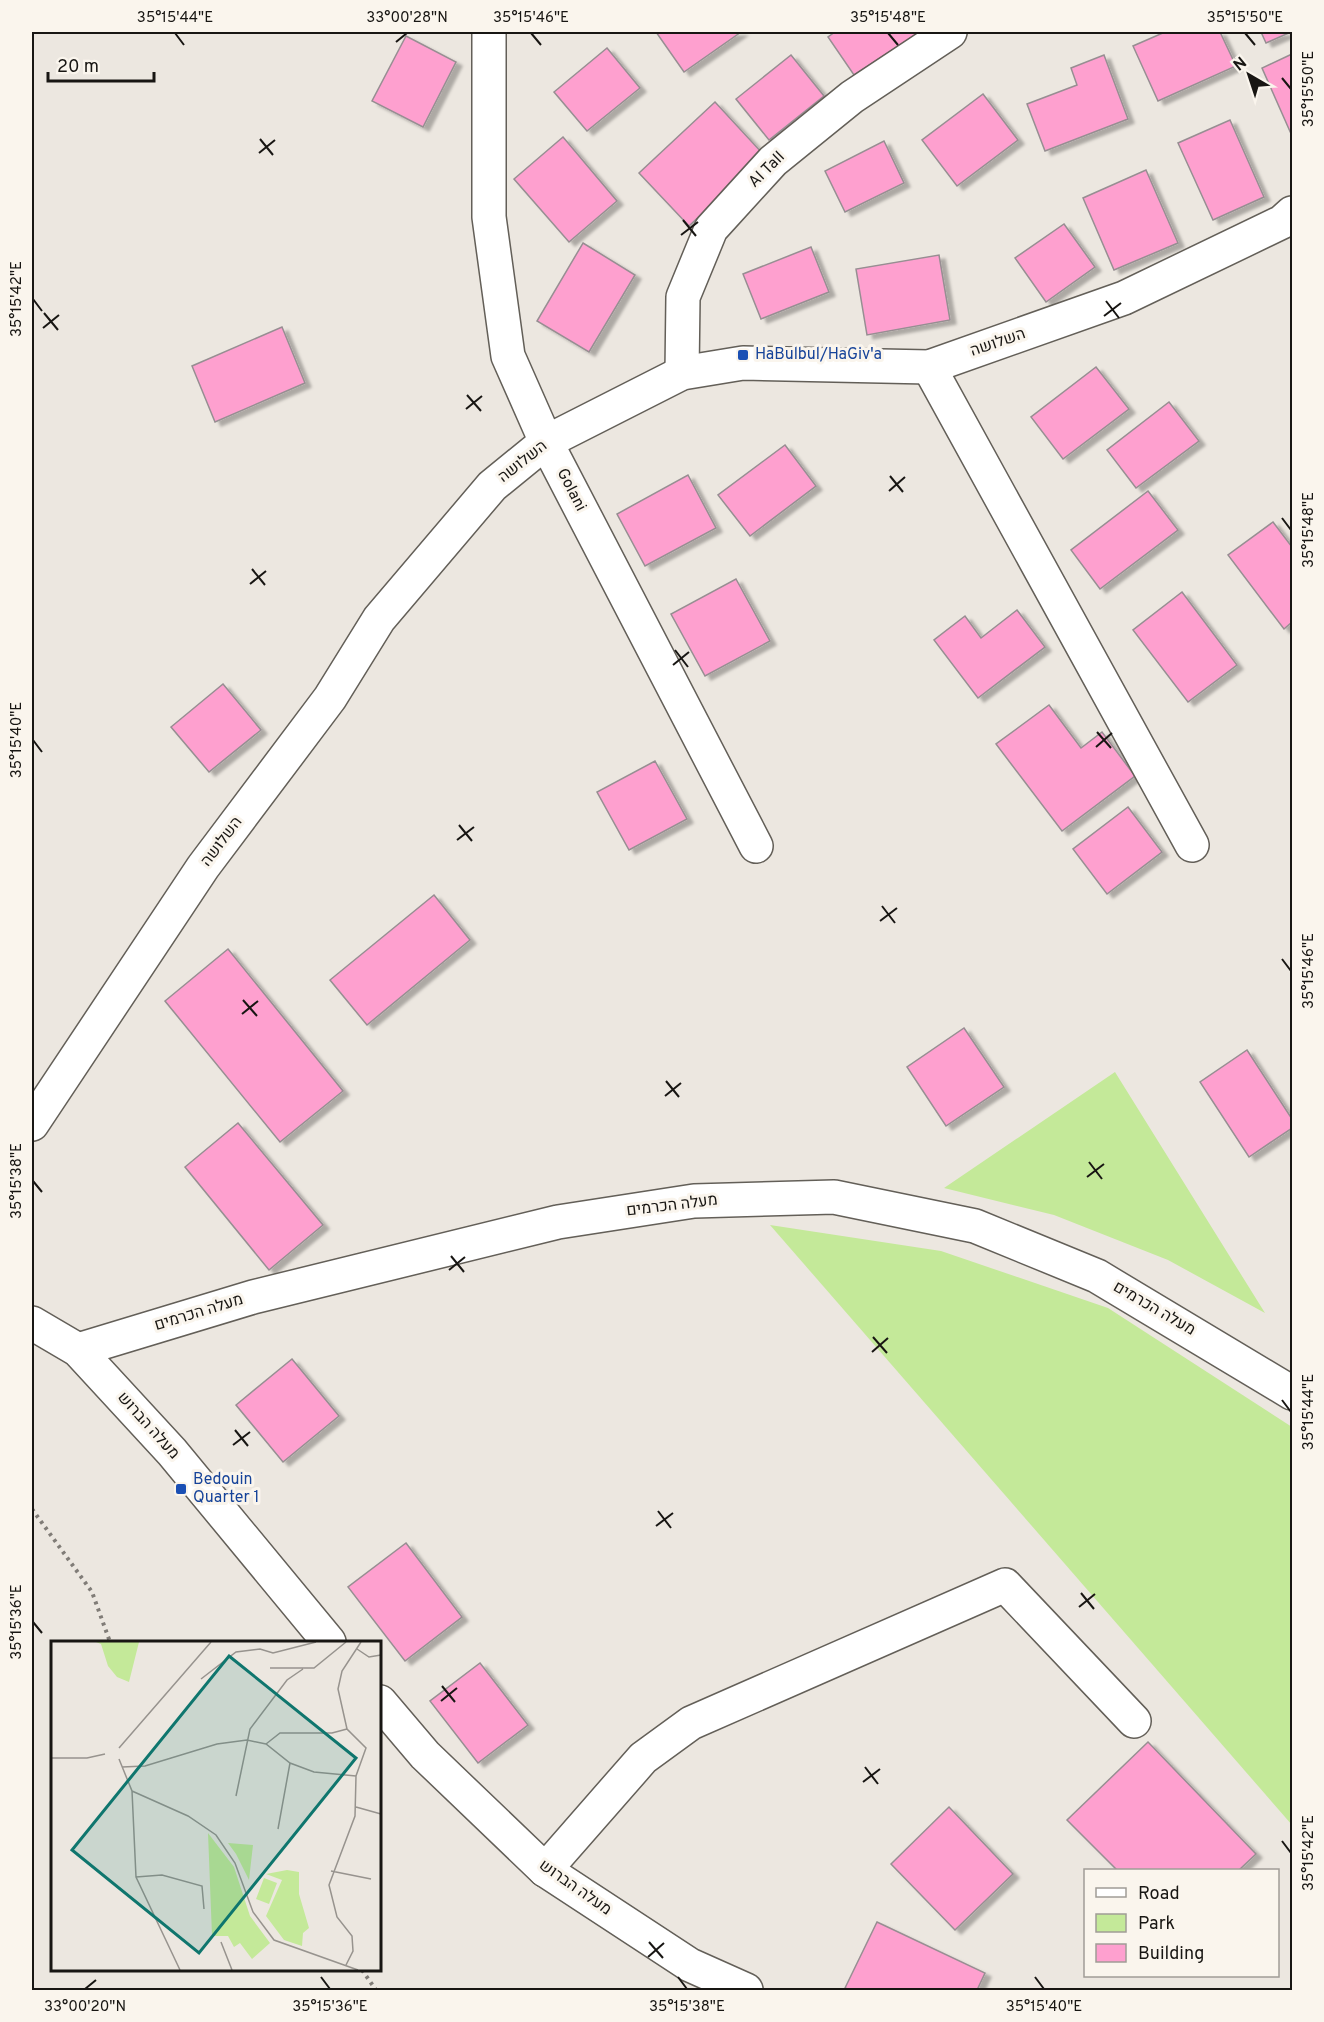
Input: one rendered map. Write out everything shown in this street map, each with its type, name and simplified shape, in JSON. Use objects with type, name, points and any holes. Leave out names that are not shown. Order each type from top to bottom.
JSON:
[{"type":"street","name":"Golani","points":[[489,32],[489,216],[508,356],[546,442],[756,846]]},
{"type":"street","name":"Al Tall","points":[[682,373],[683,297],[711,229],[773,161],[852,96],[950,32]]},
{"type":"street","name":"השלושה","points":[[32,1124],[203,867],[330,698],[379,619],[492,486],[546,442],[682,373],[743,363],[929,367],[1124,298],[1282,222],[1293,213]]},
{"type":"street","points":[[929,367],[1192,845]]},
{"type":"street","name":"מעלה הכרמים","points":[[78,1350],[253,1297],[558,1222],[694,1201],[834,1197],[975,1226],[1097,1276],[1293,1393]]},
{"type":"street","points":[[32,1323],[78,1350]]},
{"type":"street","name":"מעלה הברוש","points":[[78,1350],[172,1452],[328,1641]]},
{"type":"street","points":[[545,1870],[644,1758],[691,1723],[1005,1586],[1134,1721]]},
{"type":"street","name":"מעלה הברוש","points":[[381,1703],[425,1755],[545,1870],[690,1965],[746,1990]]},
{"type":"path","points":[[32,1509],[92,1592],[110,1641]]},
{"type":"path","points":[[363,1971],[376,1990]]},
{"type":"green space","points":[[1115,1072],[1265,1313],[1168,1260],[1054,1215],[944,1188]]},
{"type":"green space","points":[[770,1225],[941,1251],[1108,1308],[1292,1427],[1292,1825]]},
{"type":"building","points":[[656,32],[741,32],[684,72]]},
{"type":"building","points":[[835,32],[920,32],[854,75],[828,37]]},
{"type":"building","points":[[1165,32],[1220,32],[1236,66],[1158,101],[1133,46]]},
{"type":"building","points":[[1261,32],[1291,32],[1266,43]]},
{"type":"building","points":[[406,36],[456,62],[423,127],[372,101]]},
{"type":"building","points":[[607,48],[640,88],[587,131],[554,92]]},
{"type":"building","points":[[1292,54],[1292,136],[1262,68]]},
{"type":"building","points":[[791,55],[824,96],[769,140],[736,99]]},
{"type":"building","points":[[1104,55],[1128,119],[1045,151],[1027,104],[1077,85],[1071,68]]},
{"type":"building","points":[[983,94],[1018,140],[957,186],[922,140]]},
{"type":"building","points":[[715,102],[764,155],[689,226],[639,173]]},
{"type":"building","points":[[1230,120],[1264,197],[1213,220],[1178,143]]},
{"type":"building","points":[[563,137],[617,201],[569,242],[514,179]]},
{"type":"building","points":[[884,141],[904,183],[845,212],[825,171]]},
{"type":"building","points":[[1146,170],[1178,243],[1114,270],[1083,198]]},
{"type":"building","points":[[1064,224],[1095,267],[1046,302],[1015,258]]},
{"type":"building","points":[[583,243],[635,275],[589,352],[537,321]]},
{"type":"building","points":[[811,247],[829,292],[761,319],[743,274]]},
{"type":"building","points":[[939,255],[950,320],[867,335],[856,269]]},
{"type":"building","points":[[282,327],[305,383],[215,422],[192,366]]},
{"type":"building","points":[[1096,367],[1129,409],[1063,459],[1031,417]]},
{"type":"building","points":[[1169,402],[1199,441],[1136,488],[1107,450]]},
{"type":"building","points":[[785,445],[816,486],[750,536],[718,495]]},
{"type":"building","points":[[688,475],[716,528],[645,566],[617,514]]},
{"type":"building","points":[[1148,491],[1178,530],[1100,589],[1071,550]]},
{"type":"building","points":[[1273,522],[1292,547],[1292,622],[1284,629],[1228,555]]},
{"type":"building","points":[[736,579],[770,641],[705,676],[671,614]]},
{"type":"building","points":[[1182,592],[1237,665],[1188,702],[1133,630]]},
{"type":"building","points":[[1017,610],[1045,647],[978,698],[934,640],[965,616],[981,638]]},
{"type":"building","points":[[223,684],[261,730],[209,772],[171,727]]},
{"type":"building","points":[[1049,705],[1081,748],[1102,732],[1135,776],[1062,831],[996,744]]},
{"type":"building","points":[[655,761],[687,819],[629,850],[597,792]]},
{"type":"building","points":[[1128,807],[1162,852],[1107,894],[1073,849]]},
{"type":"building","points":[[434,895],[470,940],[367,1025],[330,980]]},
{"type":"building","points":[[228,949],[343,1091],[280,1142],[165,1001]]},
{"type":"building","points":[[964,1028],[1004,1087],[946,1126],[907,1067]]},
{"type":"building","points":[[1247,1050],[1292,1119],[1292,1128],[1249,1157],[1200,1082]]},
{"type":"building","points":[[238,1123],[323,1225],[269,1270],[185,1167]]},
{"type":"building","points":[[292,1359],[339,1416],[283,1462],[236,1405]]},
{"type":"building","points":[[406,1543],[462,1617],[405,1661],[348,1587]]},
{"type":"building","points":[[480,1663],[528,1725],[478,1763],[430,1701]]},
{"type":"building","points":[[1148,1742],[1256,1854],[1240,1869],[1116,1869],[1067,1820]]},
{"type":"building","points":[[949,1807],[1013,1874],[955,1930],[891,1864]]},
{"type":"building","points":[[877,1922],[985,1973],[977,1990],[851,1990],[845,1988]]},
{"type":"place","name":"HaBulbul/HaGiv'a","points":[[743,355]]},
{"type":"place","name":"Bedouin Quarter 1","points":[[181,1489]]}]
